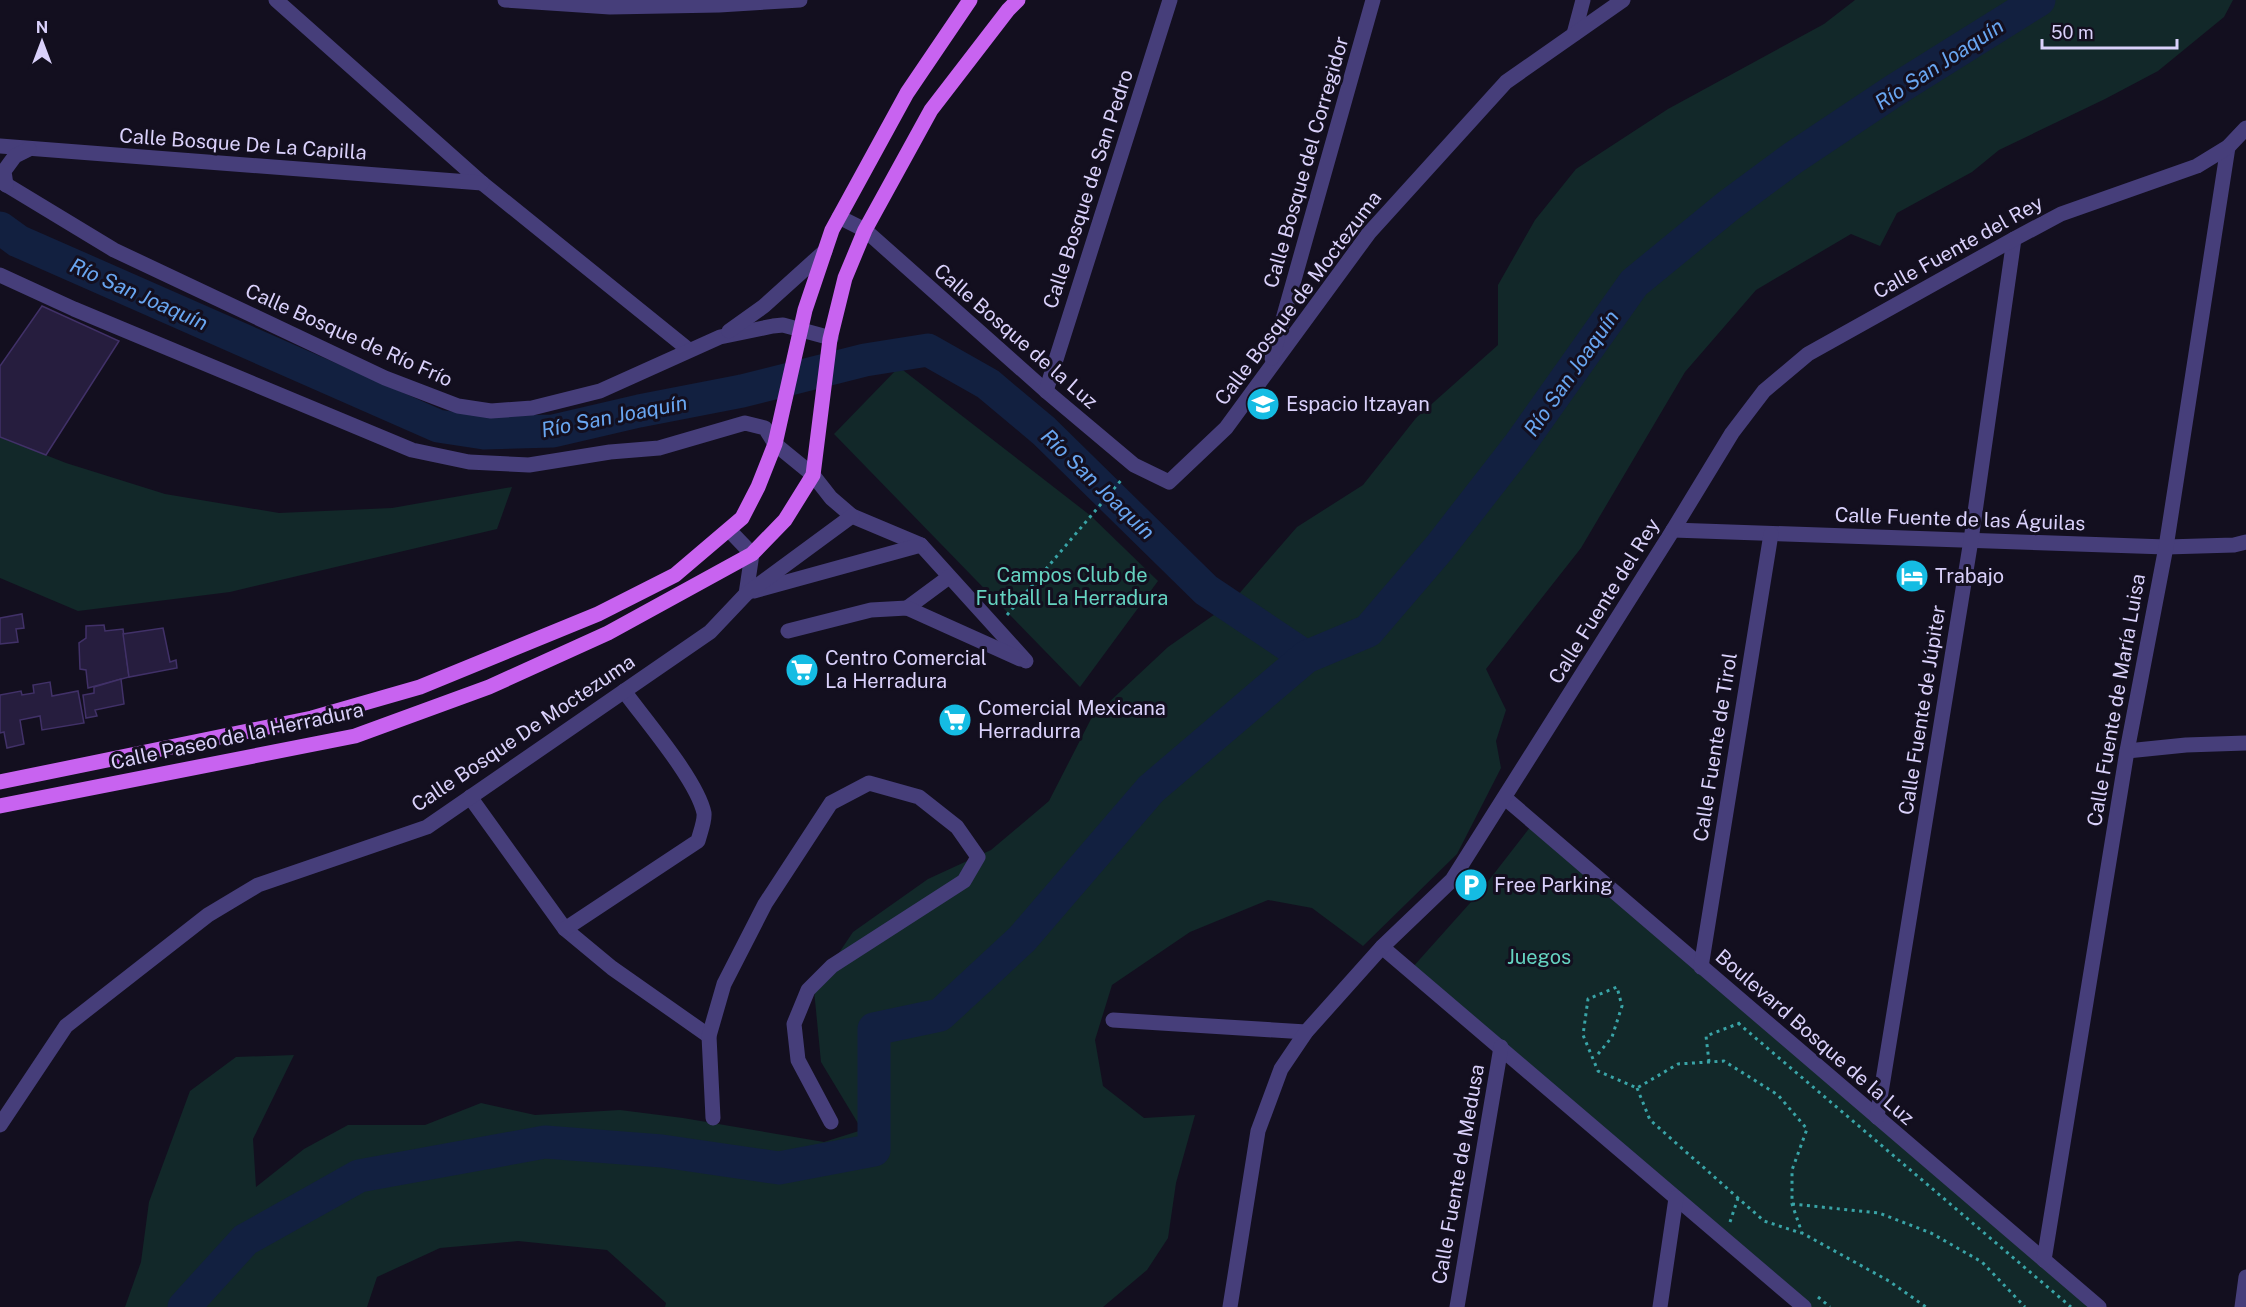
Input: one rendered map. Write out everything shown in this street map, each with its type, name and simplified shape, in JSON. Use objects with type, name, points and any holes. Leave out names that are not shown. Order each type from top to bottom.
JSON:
[{"type":"main road","name":"Calle Paseo de la Herradura","points":[[0,782],[312,718],[420,687],[598,614],[675,575],[742,518],[758,487],[775,443],[805,310],[832,230],[907,93],[970,0]]},
{"type":"main road","name":"Calle Paseo de la Herradura","points":[[0,806],[355,736],[489,687],[608,633],[752,554],[784,520],[813,475],[831,338],[845,279],[865,230],[931,110],[1018,0]]},
{"type":"street","points":[[276,0],[482,183],[689,350]]},
{"type":"street","points":[[505,0],[610,7],[719,5],[800,0]]},
{"type":"street","name":"Calle Bosque de San Pedro","points":[[1046,391],[1170,0]]},
{"type":"street","name":"Calle Bosque del Corregidor","points":[[1269,369],[1373,0]]},
{"type":"street","points":[[1574,34],[1583,0]]},
{"type":"street","name":"Calle Bosque de Moctezuma","points":[[1169,482],[1226,428],[1370,233],[1506,82],[1623,0]]},
{"type":"street","name":"Calle Fuente del Rey","points":[[1230,1307],[1258,1131],[1281,1069],[1306,1032],[1382,947],[1452,880],[1732,433],[1764,391],[1809,354],[2014,239],[2061,214],[2197,166],[2228,147],[2246,128]]},
{"type":"street","name":"Calle Bosque De La Capilla","points":[[0,146],[482,183]]},
{"type":"street","name":"Calle Fuente de María Luisa","points":[[2044,1260],[2127,751],[2166,547],[2228,147]]},
{"type":"street","name":"Calle Bosque de Río Frío","points":[[29,149],[15,156],[4,171],[3,183],[114,250],[385,378],[458,406],[491,411],[544,405],[600,392],[720,337],[773,326],[783,325],[831,338]]},
{"type":"street","name":"Calle Bosque de la Luz","points":[[839,217],[865,230],[1046,391],[1134,465],[1169,482]]},
{"type":"street","name":"Calle Fuente de Júpiter","points":[[1877,1117],[1971,540],[2014,239]]},
{"type":"street","name":"Calle Paseo de la Herradura","points":[[720,337],[764,306],[825,251]]},
{"type":"street","points":[[0,274],[74,309],[412,450],[469,462],[529,465],[610,452],[659,448],[745,423],[765,428],[775,443],[813,475],[831,498],[852,516],[921,545],[1026,661],[907,608],[871,610],[789,632]]},
{"type":"street","name":"Calle Bosque De Moctezuma","points":[[0,1125],[66,1026],[189,928],[258,885],[427,827],[710,632],[746,594],[852,516]]},
{"type":"street","points":[[729,530],[752,554],[746,594],[921,545]]},
{"type":"street","name":"Calle Fuente de las Águilas","points":[[1673,530],[2166,547],[2246,542]]},
{"type":"street","name":"Calle Fuente de Tirol","points":[[1701,967],[1771,534]]},
{"type":"street","points":[[907,608],[949,577]]},
{"type":"street","points":[[565,929],[698,841],[705,816],[697,793],[624,691]]},
{"type":"street","points":[[2127,751],[2186,745],[2246,743]]},
{"type":"street","points":[[713,1118],[709,1036],[724,984],[765,904],[831,804],[869,783],[919,797],[957,827],[978,857],[964,881],[832,966],[808,990],[794,1023],[798,1060],[831,1122]]},
{"type":"street","points":[[470,797],[565,929],[612,968],[709,1036]]},
{"type":"street","name":"Boulevard Bosque de la Luz","points":[[1505,798],[2099,1307]]},
{"type":"street","points":[[1382,947],[1804,1307]]},
{"type":"street","points":[[1113,1020],[1306,1032]]},
{"type":"street","name":"Calle Fuente de Medusa","points":[[1457,1307],[1501,1047]]},
{"type":"street","points":[[1660,1307],[1676,1198]]},
{"type":"street","points":[[2241,1307],[2246,1277]]},
{"type":"path","points":[[996,629],[1120,481]]},
{"type":"path","points":[[1598,1054],[1612,1037],[1622,1006],[1617,987],[1588,999],[1583,1035],[1598,1071],[1637,1088],[1650,1120],[1764,1221],[1802,1233],[1889,1281],[1926,1307]]},
{"type":"path","points":[[1709,1062],[1706,1036],[1758,1015]]},
{"type":"path","points":[[1738,1023],[2071,1307]]},
{"type":"path","points":[[1637,1088],[1678,1064],[1724,1061],[1778,1095],[1807,1129],[1792,1170],[1792,1204],[1802,1233]]},
{"type":"path","points":[[1725,1240],[1738,1198]]},
{"type":"path","points":[[1792,1204],[1880,1214],[1931,1233],[1982,1262],[2025,1307]]},
{"type":"green space","points":[[1855,0],[2233,0],[2224,17],[2158,71],[1999,150],[1972,172],[1897,213],[1880,246],[1851,234],[1756,290],[1685,372],[1581,548],[1486,669],[1506,710],[1496,741],[1501,768],[1457,854],[1363,946],[1312,908],[1268,900],[1190,932],[1112,985],[1095,1040],[1103,1086],[1144,1118],[1195,1115],[1176,1183],[1168,1238],[1147,1270],[1103,1307],[665,1307],[666,1303],[607,1250],[518,1241],[440,1248],[377,1277],[367,1307],[125,1307],[141,1262],[149,1202],[190,1091],[236,1057],[294,1055],[253,1139],[256,1187],[304,1149],[348,1125],[425,1125],[481,1103],[535,1115],[620,1110],[683,1118],[824,1142],[862,1130],[821,1062],[814,990],[853,932],[928,879],[991,850],[1049,801],[1091,719],[1168,647],[1231,603],[1297,527],[1363,485],[1416,418],[1498,345],[1498,285],[1535,220],[1576,169],[1668,109],[1824,24]]},
{"type":"green space","name":"Campos Club de Futball La Herradura","points":[[899,367],[1091,516],[1158,581],[1080,687],[834,434]]},
{"type":"green space","points":[[0,437],[66,463],[165,494],[279,513],[392,508],[512,487],[497,529],[230,592],[78,611],[0,578]]},
{"type":"green space","name":"Juegos","points":[[1531,826],[2092,1307],[1808,1307],[1412,968],[1479,893]]},
{"type":"building","points":[[42,306],[119,341],[46,455],[0,437],[0,366]]},
{"type":"building","points":[[22,614],[24,628],[16,629],[18,642],[0,644],[0,618]]},
{"type":"building","points":[[104,625],[105,631],[123,629],[129,677],[88,688],[86,670],[80,669],[79,643],[86,638],[86,626]]},
{"type":"building","points":[[163,628],[170,662],[176,660],[177,668],[129,677],[123,634]]},
{"type":"building","points":[[121,679],[124,704],[95,710],[97,716],[86,718],[83,695],[94,693],[94,687]]},
{"type":"building","points":[[50,682],[52,696],[78,691],[84,723],[42,730],[40,716],[20,720],[24,744],[7,748],[4,732],[0,733],[0,695],[21,691],[22,695],[34,693],[33,685]]},
{"type":"waterway","points":[[184,1307],[245,1240],[359,1176],[545,1142],[662,1151],[779,1168],[874,1150],[874,1029],[940,1015],[1022,939],[1151,789],[1306,657],[1368,631],[1440,547],[1520,444],[1634,283],[1728,206],[1793,158],[1895,90],[2039,0]]},
{"type":"waterway","name":"Río San Joaquín","points":[[0,228],[18,241],[438,426],[484,433],[553,431],[742,391],[865,360],[928,350],[988,384],[1044,431],[1206,590],[1306,657]]},
{"type":"place","name":"Espacio Itzayan","points":[[1263,404]]},
{"type":"place","name":"Trabajo","points":[[1912,576]]},
{"type":"place","name":"Centro Comercial La Herradura","points":[[802,670]]},
{"type":"place","name":"Comercial Mexicana Herradurra","points":[[955,720]]},
{"type":"place","name":"Free Parking","points":[[1471,885]]}]
